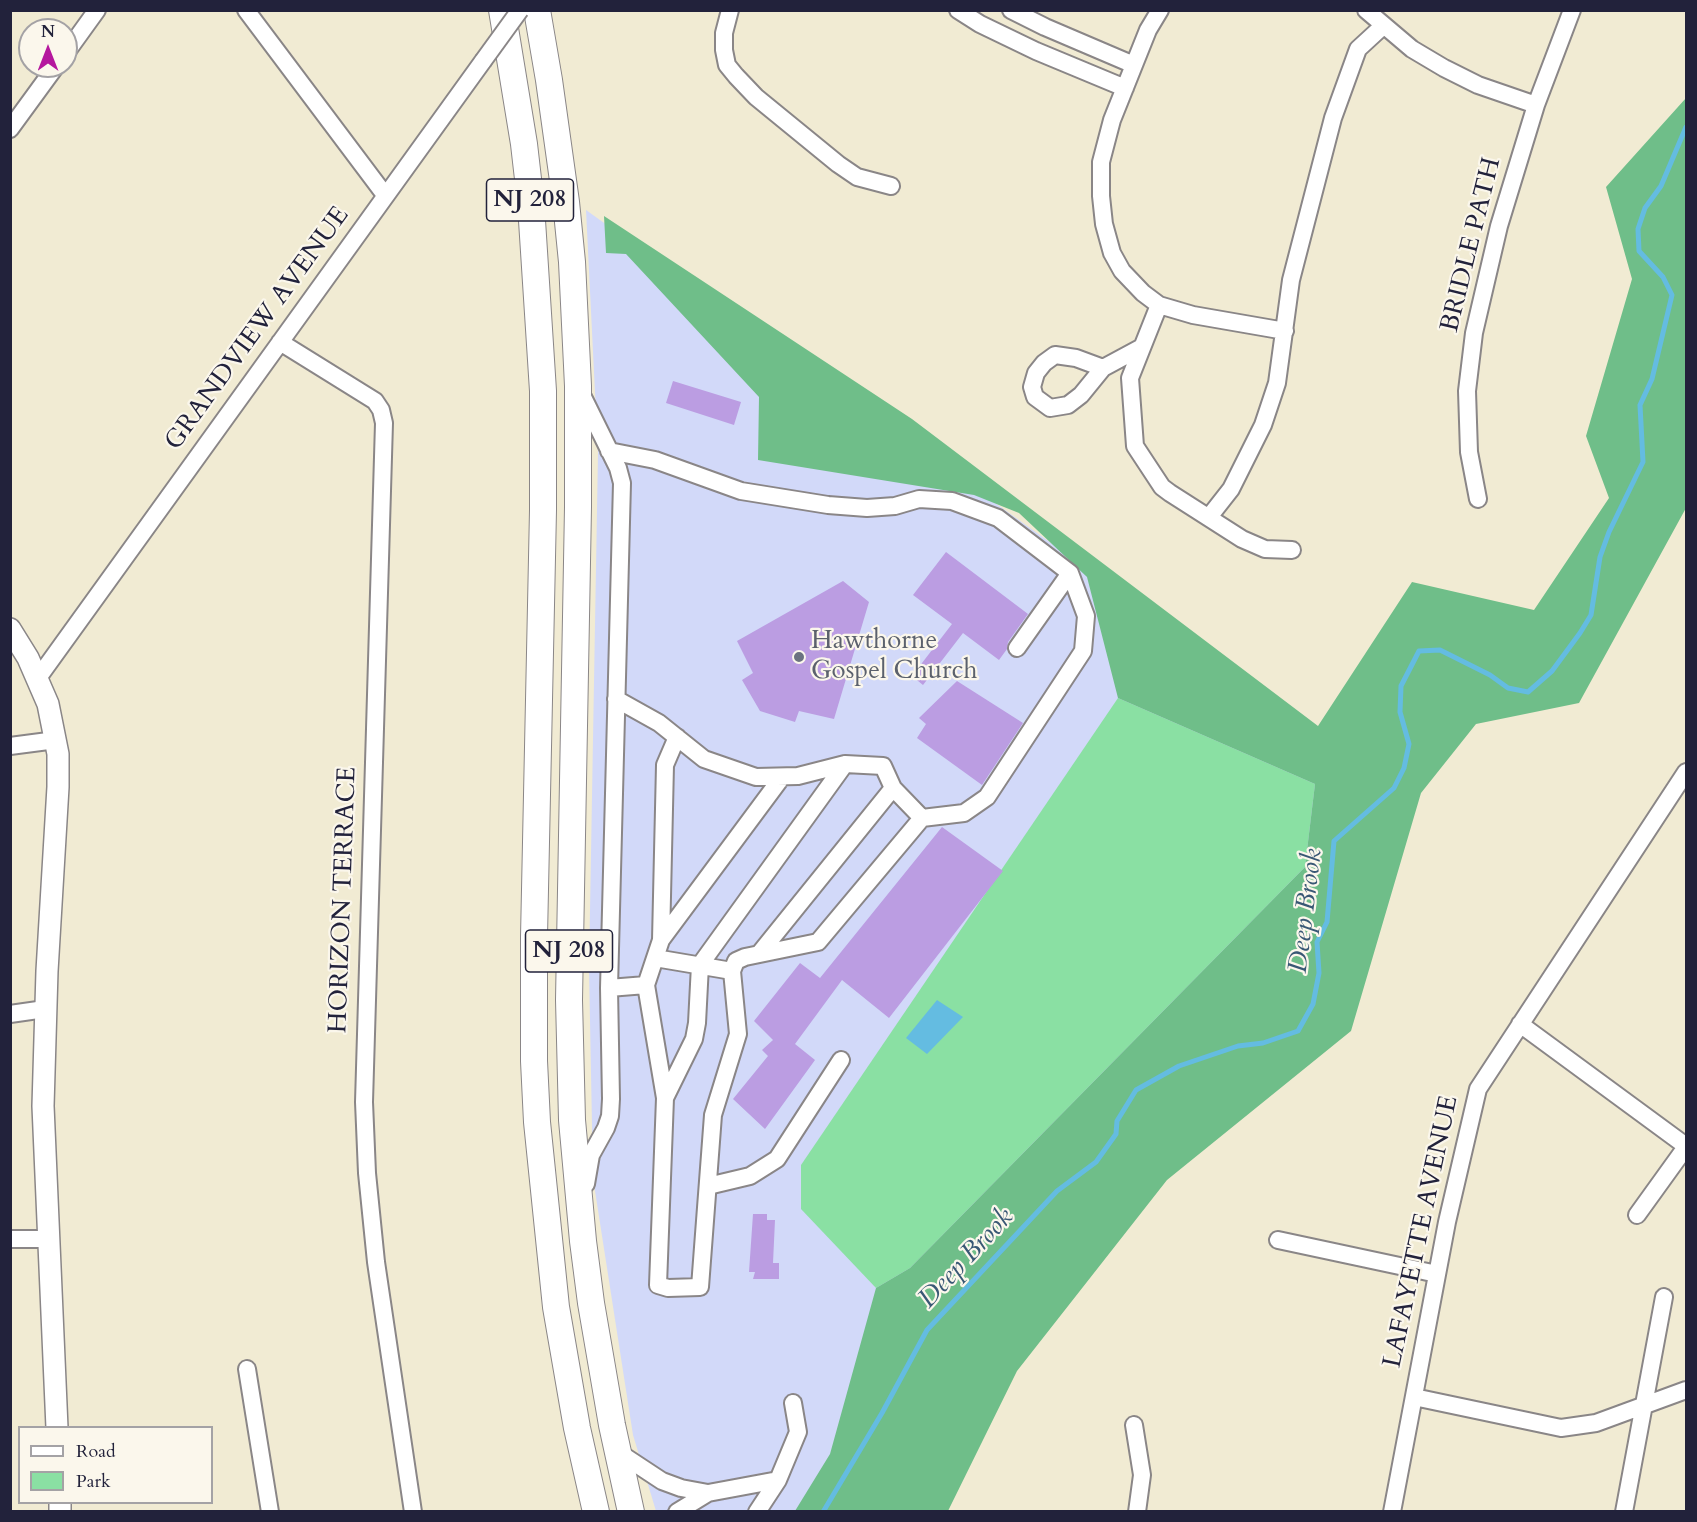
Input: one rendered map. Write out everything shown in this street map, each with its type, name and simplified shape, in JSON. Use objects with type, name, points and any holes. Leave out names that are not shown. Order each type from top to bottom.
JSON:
[{"type":"highway","name":"NJ 208","points":[[520,13],[566,202],[572,262],[578,386],[578,548],[569,1000],[572,1120],[583,1241],[600,1363],[632,1512]]},
{"type":"highway","name":"NJ 208","points":[[520,13],[524,144],[531,205],[543,391],[543,510],[534,937],[534,1061],[537,1122],[556,1307],[577,1428],[596,1512]]},
{"type":"main road","points":[[10,629],[38,678],[48,704],[56,740],[58,787],[45,1009],[44,1106],[57,1426]]},
{"type":"street","points":[[78,36],[97,10]]},
{"type":"street","points":[[246,10],[385,195]]},
{"type":"street","points":[[729,10],[724,33],[724,50],[727,65],[736,76],[756,97],[838,164],[857,177],[891,186]]},
{"type":"street","points":[[958,10],[980,24],[1036,51],[1125,88]]},
{"type":"street","points":[[1011,10],[1134,65]]},
{"type":"street","points":[[1160,10],[1148,30],[1112,120],[1101,162],[1104,224],[1112,253],[1122,271],[1158,305],[1193,315],[1285,331]]},
{"type":"street","points":[[1366,10],[1412,49],[1444,68],[1478,85],[1536,105]]},
{"type":"street","name":"BRIDLE PATH","points":[[1478,499],[1469,452],[1467,391],[1474,333],[1499,226],[1536,105],[1572,10]]},
{"type":"street","name":"GRANDVIEW AVENUE","points":[[38,678],[385,195],[520,13]]},
{"type":"street","points":[[1209,518],[1231,489],[1263,425],[1277,383],[1291,280],[1333,118],[1358,49],[1383,26]]},
{"type":"street","points":[[10,129],[47,78]]},
{"type":"street","points":[[1158,305],[1130,378],[1136,446],[1162,487],[1242,539],[1265,549],[1292,550]]},
{"type":"street","name":"HORIZON TERRACE","points":[[280,342],[375,401],[381,410],[384,423],[364,1102],[367,1173],[376,1262],[414,1512]]},
{"type":"street","points":[[1103,368],[1142,347]]},
{"type":"street","points":[[578,386],[618,468],[622,483],[609,988],[610,1116],[591,1155],[585,1191],[583,1241]]},
{"type":"street","points":[[609,451],[655,460],[741,491],[828,505],[867,508],[895,506],[919,499],[952,501],[998,518],[1070,573],[1086,616],[1083,651],[987,797],[964,813],[922,818],[818,942],[745,957],[736,961],[732,971],[738,1035],[713,1115],[700,1287],[668,1288],[658,1285],[664,1098],[646,985],[661,940],[665,765],[677,737]]},
{"type":"street","points":[[1017,648],[1070,573]]},
{"type":"street","points":[[616,699],[660,723],[704,759],[756,777],[798,776],[845,765],[883,766],[893,788],[922,818]]},
{"type":"street","points":[[10,746],[56,740]]},
{"type":"street","points":[[664,1098],[694,1039],[700,965],[845,765]]},
{"type":"street","name":"LAFAYETTE AVENUE","points":[[1392,1512],[1437,1274],[1472,1107],[1478,1089],[1686,772]]},
{"type":"street","points":[[661,940],[782,777]]},
{"type":"street","points":[[759,954],[893,788]]},
{"type":"street","points":[[655,958],[732,971]]},
{"type":"street","points":[[609,988],[646,985]]},
{"type":"street","points":[[10,1014],[45,1009]]},
{"type":"street","points":[[1520,1024],[1686,1147],[1637,1215]]},
{"type":"street","points":[[708,1186],[750,1176],[777,1159],[842,1060]]},
{"type":"street","points":[[10,1239],[50,1239]]},
{"type":"street","points":[[1278,1240],[1437,1274]]},
{"type":"street","points":[[1624,1512],[1664,1297]]},
{"type":"street","points":[[247,1369],[270,1512]]},
{"type":"street","points":[[1414,1397],[1561,1428],[1596,1423],[1686,1390]]},
{"type":"street","points":[[757,1512],[778,1480],[798,1432],[793,1403]]},
{"type":"street","points":[[1134,1425],[1142,1475],[1137,1512]]},
{"type":"street","points":[[618,1452],[662,1481],[681,1488],[708,1493]]},
{"type":"street","points":[[677,1512],[708,1493],[778,1480]]},
{"type":"shaded area","points":[[586,210],[1312,730],[1351,810],[835,1511],[656,1511],[633,1435],[593,1178],[589,968],[598,453]]},
{"type":"green space","points":[[1686,98],[1686,508],[1579,703],[1476,724],[1421,793],[1351,1031],[1167,1180],[1017,1371],[948,1511],[795,1511],[830,1454],[876,1288],[910,1268],[1305,867],[1315,784],[1118,698],[1087,577],[1019,513],[974,495],[758,460],[759,397],[626,254],[606,253],[604,216],[912,419],[1318,726],[1412,582],[1534,610],[1609,498],[1586,436],[1632,279],[1606,187]]},
{"type":"green space","points":[[1118,698],[1315,784],[1305,867],[910,1268],[876,1288],[801,1209],[801,1165]]},
{"type":"water","points":[[937,1000],[963,1017],[927,1054],[906,1038]]},
{"type":"building","points":[[673,381],[741,402],[734,425],[666,403]]},
{"type":"building","points":[[946,552],[1028,614],[1008,642],[1007,649],[999,660],[963,633],[923,685],[912,676],[952,624],[913,595]]},
{"type":"building","name":"Hawthorne Gospel Church","points":[[843,581],[869,602],[834,719],[799,711],[795,722],[760,711],[742,680],[753,673],[737,641]]},
{"type":"building","points":[[957,681],[1023,723],[982,785],[917,738],[926,724],[919,718]]},
{"type":"building","points":[[942,827],[1003,871],[889,1018],[842,980],[795,1044],[815,1060],[765,1129],[733,1099],[768,1056],[762,1050],[773,1040],[754,1021],[800,963],[820,978]]},
{"type":"building","points":[[753,1214],[767,1214],[767,1220],[775,1220],[773,1263],[779,1263],[779,1279],[753,1279],[755,1272],[749,1272]]},
{"type":"waterway","name":"Deep Brook","points":[[823,1512],[882,1413],[927,1330],[1057,1191],[1096,1162],[1116,1134],[1117,1121],[1136,1090],[1179,1066],[1238,1046],[1263,1043],[1298,1031],[1313,1004],[1319,973],[1317,942],[1327,922],[1334,841],[1394,788],[1404,768],[1409,744],[1400,712],[1401,686],[1419,651],[1440,650],[1490,675],[1508,688],[1528,692],[1552,671],[1580,633],[1591,615],[1600,557],[1609,532],[1643,462],[1640,405],[1652,379],[1672,295],[1663,277],[1639,251],[1638,229],[1645,208],[1661,186],[1686,127]]},
{"type":"place","name":"Hawthorne Gospel Church","points":[[799,657]]}]
